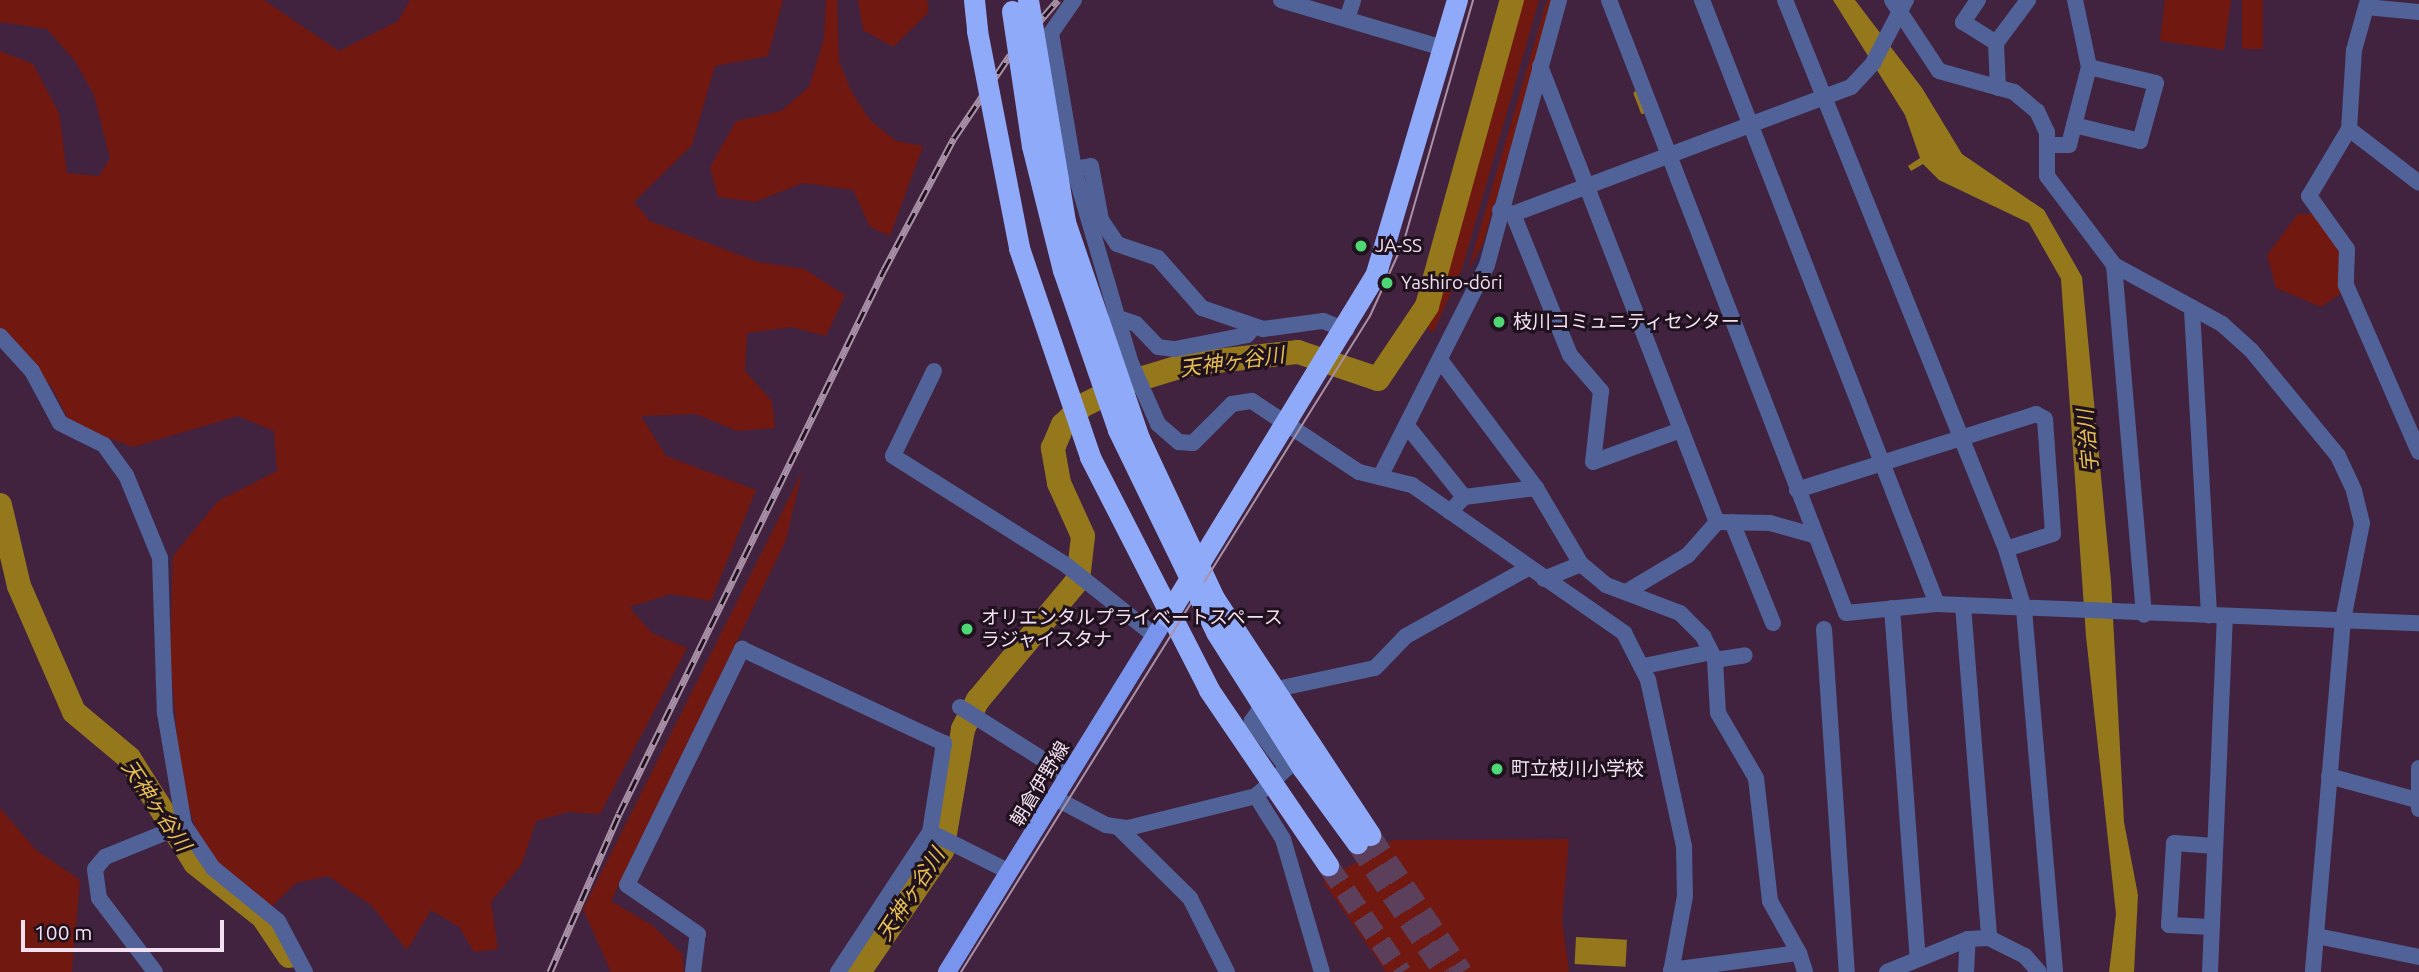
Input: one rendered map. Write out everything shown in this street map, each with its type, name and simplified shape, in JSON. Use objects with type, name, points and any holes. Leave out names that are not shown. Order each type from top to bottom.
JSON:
[{"type":"highway","points":[[974,0],[977,31],[1019,248],[1090,457],[1167,616],[1264,790],[1328,865]]},
{"type":"highway","points":[[1167,616],[1287,419],[1342,336],[1396,222],[1457,0]]},
{"type":"highway","points":[[1017,4],[1065,222],[1139,438],[1198,568],[1363,839],[1303,769],[1216,632],[1118,430],[1046,205],[1017,4]]},
{"type":"main road","name":"朝倉伊野線","points":[[947,972],[1167,616]]},
{"type":"street","points":[[1074,0],[1051,33],[1074,169],[1130,361],[1158,424],[1185,444],[1201,439],[1222,412],[1242,400],[1287,419],[1344,464],[1412,485],[1544,579],[1614,623],[1643,666],[1684,846],[1685,896],[1671,971],[1798,953]]},
{"type":"street","points":[[1281,0],[1443,48]]},
{"type":"street","points":[[1347,19],[1353,0]]},
{"type":"street","points":[[1380,477],[1478,287],[1507,212],[1540,66],[1559,0]]},
{"type":"street","points":[[1609,0],[1813,535],[1846,613],[1937,604],[2137,615],[2419,623]]},
{"type":"street","points":[[1702,0],[1937,604]]},
{"type":"street","points":[[1785,0],[2006,549],[2024,609],[2055,972]]},
{"type":"street","points":[[1892,0],[1897,21],[1939,71],[2014,92],[2037,111],[2047,145],[2047,176],[2114,265],[2222,324],[2251,350],[2338,456],[2362,523],[2343,620],[2313,972]]},
{"type":"street","points":[[1507,212],[1751,127],[1824,99],[1854,84],[1897,21],[1906,0]]},
{"type":"street","points":[[1978,0],[1963,22],[1996,43]]},
{"type":"street","points":[[1998,88],[1996,43],[2028,0]]},
{"type":"street","points":[[2047,145],[2068,145],[2089,67],[2076,0]]},
{"type":"street","points":[[2419,12],[2367,3],[2354,50],[2349,129],[2309,196],[2347,249],[2347,285],[2419,452]]},
{"type":"street","points":[[1540,66],[1584,186],[1681,430],[1773,623]]},
{"type":"street","points":[[2074,125],[2140,141],[2156,83],[2089,67]]},
{"type":"street","points":[[2349,129],[2419,183]]},
{"type":"street","points":[[1074,169],[1091,166],[1101,220],[1122,246],[1158,258],[1202,308],[1254,327],[1324,321],[1342,336]]},
{"type":"street","points":[[1507,212],[1570,355],[1601,391],[1593,462],[1681,430]]},
{"type":"street","points":[[1102,263],[1122,246]]},
{"type":"street","points":[[2114,265],[2137,615]]},
{"type":"street","points":[[2192,310],[2217,616],[2216,846],[2210,972]]},
{"type":"street","points":[[1116,317],[1136,324],[1158,347],[1175,349],[1247,335],[1254,327]]},
{"type":"street","points":[[0,336],[32,371],[60,423],[104,444],[118,459],[160,558],[165,713],[177,828],[213,868],[278,921],[304,972]]},
{"type":"street","points":[[1441,361],[1536,488],[1581,564],[1626,592],[1680,613],[1713,656],[1718,713],[1756,778],[1770,901],[1798,953],[1805,972]]},
{"type":"street","points":[[934,371],[892,456],[1066,565],[1155,636]]},
{"type":"street","points":[[1797,490],[2036,414],[2045,419],[2053,534],[2006,549]]},
{"type":"street","points":[[1408,427],[1464,497]]},
{"type":"street","points":[[1450,512],[1464,497],[1536,488]]},
{"type":"street","points":[[1626,592],[1688,555],[1725,522],[1770,523],[1813,535]]},
{"type":"street","points":[[1544,579],[1581,564]]},
{"type":"street","points":[[1119,828],[1264,790],[1286,764],[1252,716],[1272,690],[1375,668],[1406,636],[1528,568]]},
{"type":"street","points":[[1963,605],[1989,939]]},
{"type":"street","points":[[1892,608],[1918,958]]},
{"type":"street","points":[[1824,629],[1847,972]]},
{"type":"street","points":[[693,972],[698,934],[628,885],[742,649],[944,743],[933,833],[838,972]]},
{"type":"street","points":[[1643,666],[1713,656],[1745,655]]},
{"type":"street","points":[[961,708],[1069,776]]},
{"type":"street","points":[[2329,776],[2418,805],[2419,768]]},
{"type":"street","points":[[1264,790],[1283,839],[1322,972]]},
{"type":"street","points":[[1055,798],[1119,828],[1190,898],[1227,972]]},
{"type":"street","points":[[155,972],[99,898],[93,880],[105,857],[177,828]]},
{"type":"street","points":[[933,833],[1010,872]]},
{"type":"street","points":[[2212,927],[2169,925],[2174,843],[2216,846]]},
{"type":"street","points":[[2317,936],[2419,957]]},
{"type":"street","points":[[1966,972],[1968,939]]},
{"type":"street","points":[[1887,972],[1968,939],[1989,939],[2025,956],[2039,972]]},
{"type":"shaded area","points":[[0,0],[264,0],[339,51],[398,21],[410,0],[783,0],[768,56],[715,66],[692,145],[634,202],[650,221],[758,262],[804,269],[845,295],[826,336],[791,327],[747,333],[745,371],[772,401],[775,428],[737,431],[696,414],[641,416],[666,456],[756,490],[711,601],[671,594],[629,607],[652,633],[687,648],[600,814],[568,812],[536,821],[522,864],[491,902],[498,949],[474,952],[459,927],[431,910],[407,950],[372,906],[328,876],[296,883],[269,909],[202,848],[181,782],[170,656],[173,556],[218,501],[277,471],[274,431],[238,416],[133,447],[70,423],[51,386],[0,328],[0,51],[33,64],[59,113],[67,173],[99,176],[110,158],[94,95],[75,61],[47,29],[0,22]]},
{"type":"shaded area","points":[[826,0],[837,0],[839,61],[851,91],[870,120],[896,141],[923,146],[890,236],[870,227],[853,190],[803,183],[755,202],[718,197],[710,167],[736,121],[781,111],[809,87],[824,39]]},
{"type":"shaded area","points":[[858,0],[927,0],[929,12],[893,47],[863,30]]},
{"type":"shaded area","points":[[1523,0],[1539,0],[1462,269],[1433,333],[1423,323],[1451,251]]},
{"type":"shaded area","points":[[1547,0],[1554,0],[1483,244],[1468,270]]},
{"type":"shaded area","points":[[2165,0],[2231,0],[2224,50],[2160,41]]},
{"type":"shaded area","points":[[2242,0],[2263,0],[2263,49],[2242,49]]},
{"type":"shaded area","points":[[2298,214],[2314,214],[2347,254],[2348,288],[2321,307],[2276,288],[2267,255]]},
{"type":"shaded area","points":[[802,472],[786,540],[611,901],[653,926],[682,954],[684,972],[611,972],[583,909]]},
{"type":"shaded area","points":[[0,808],[36,850],[80,880],[72,972],[0,972]]},
{"type":"shaded area","points":[[1569,839],[1562,920],[1569,972],[1386,972],[1323,882],[1393,840]]},
{"type":"water","name":"宇治川","points":[[1833,0],[1855,0],[1922,88],[1962,154],[2044,210],[2082,277],[2111,581],[2124,822],[2138,895],[2134,972],[2109,972],[2116,914],[2086,636],[2061,279],[2029,223],[1939,180],[1923,164],[1911,171],[1908,166],[1920,158],[1905,115]]},
{"type":"water","points":[[1576,937],[1627,940],[1626,967],[1575,964]]},
{"type":"waterway","name":"天神ヶ谷川","points":[[859,972],[942,851],[963,729],[978,700],[1078,580],[1083,536],[1059,483],[1053,448],[1063,425],[1082,406],[1130,382],[1189,364],[1298,352],[1378,379],[1427,306],[1512,0]]},
{"type":"waterway","points":[[1636,93],[1643,111]]},
{"type":"waterway","name":"天神ヶ谷川","points":[[0,505],[19,586],[74,712],[129,758],[195,863],[263,917],[289,956]]},
{"type":"tunnel","points":[[1370,835],[1462,972]]},
{"type":"tunnel","points":[[1357,843],[1444,972]]},
{"type":"tunnel","points":[[1328,865],[1401,972]]},
{"type":"tram line","points":[[961,972],[1370,316],[1404,241],[1473,0]]},
{"type":"railway","points":[[550,972],[619,814],[884,270],[954,138],[1010,55],[1058,0]]},
{"type":"place","name":"JA-SS","points":[[1361,246]]},
{"type":"place","name":"Yashiro-dōri","points":[[1387,283]]},
{"type":"place","name":"枝川コミュニティセンター","points":[[1499,322]]},
{"type":"place","name":"オリエンタルプライベートスペース ラジャイスタナ","points":[[967,629]]},
{"type":"place","name":"町立枝川小学校","points":[[1497,769]]}]
